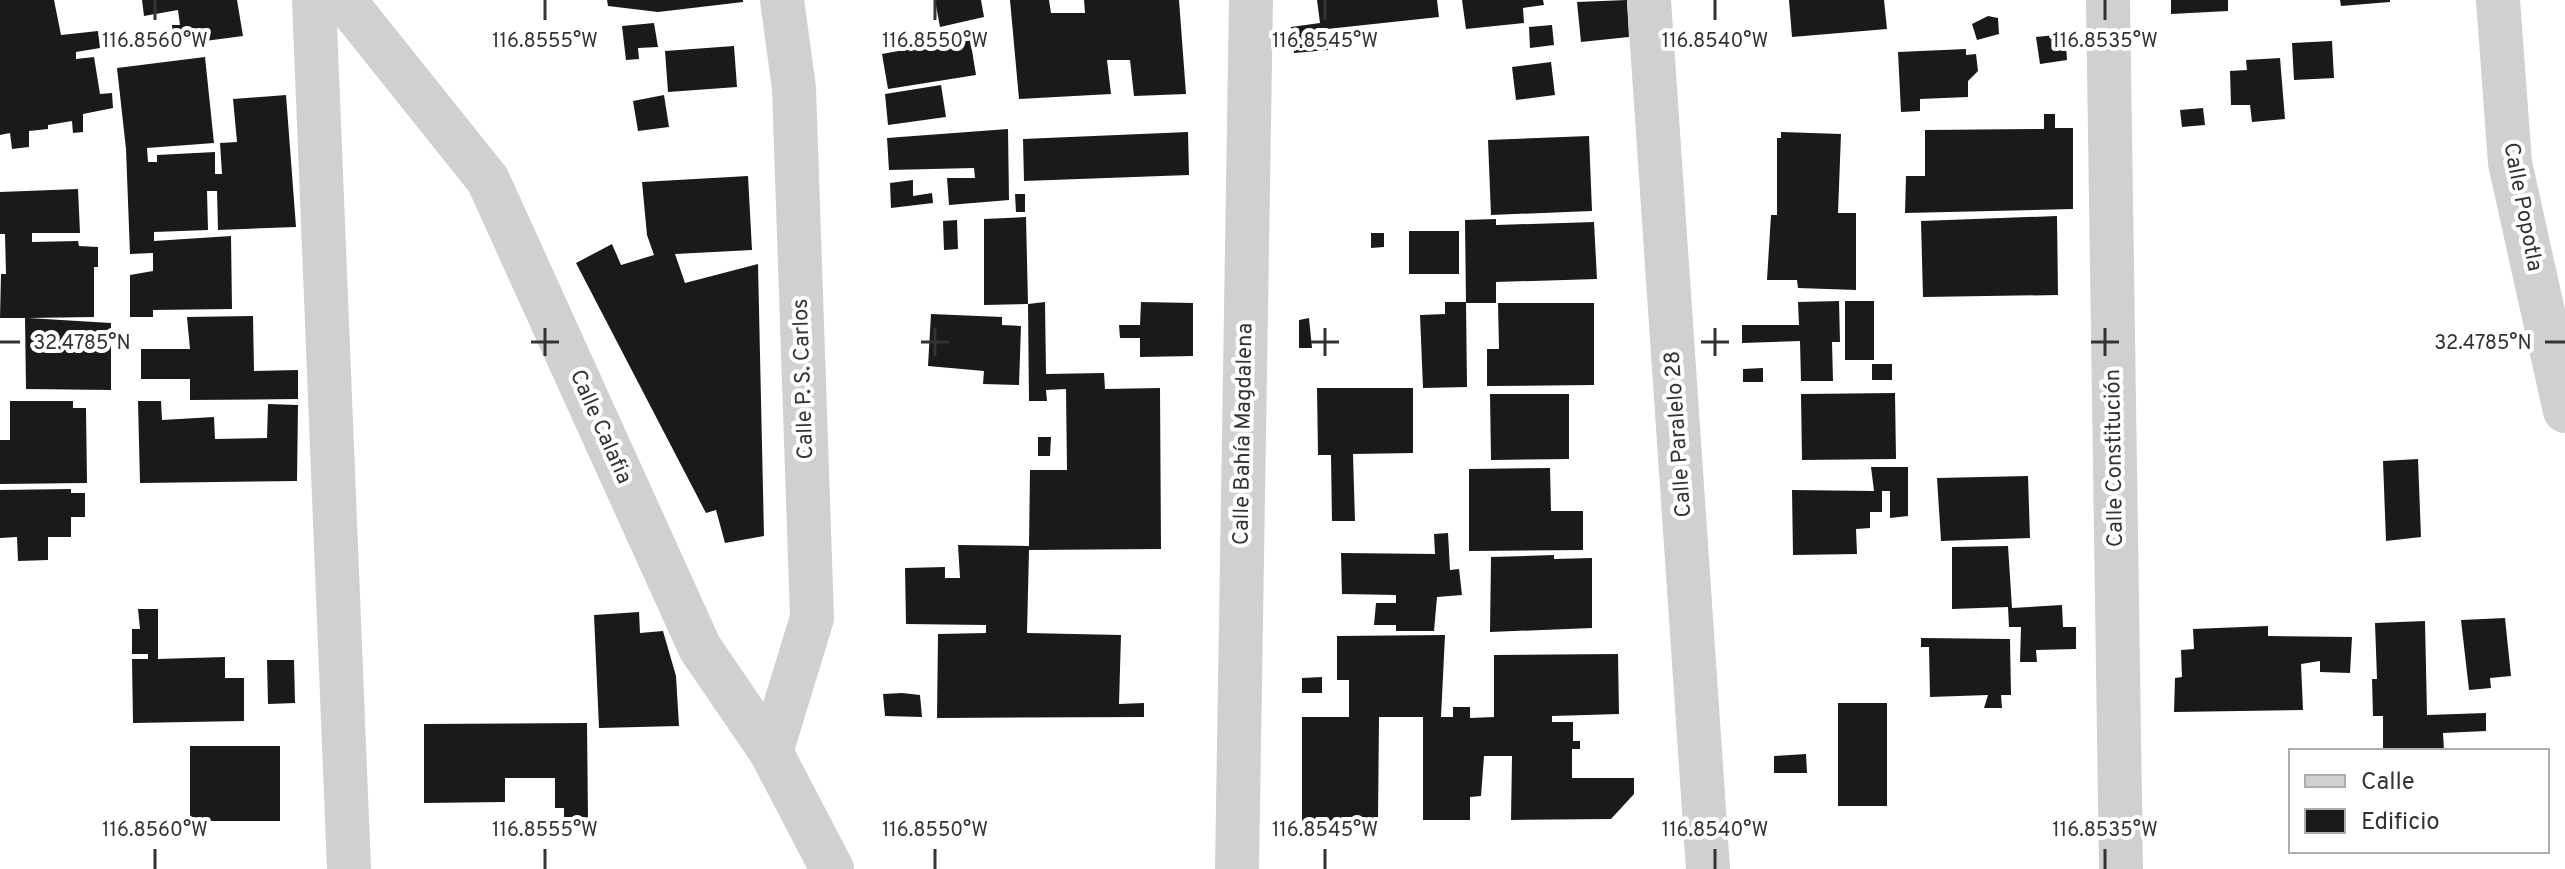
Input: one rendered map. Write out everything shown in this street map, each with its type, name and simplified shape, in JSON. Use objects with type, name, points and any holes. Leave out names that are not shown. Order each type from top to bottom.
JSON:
[{"type":"street","points":[[314,0],[349,869]]},
{"type":"street","name":"Calle Calafia","points":[[344,0],[488,180],[700,648],[771,752],[832,869]]},
{"type":"street","name":"Calle P. S. Carlos","points":[[771,752],[812,618],[794,88],[782,0]]},
{"type":"street","name":"Calle Bahía Magdalena","points":[[1237,869],[1251,0]]},
{"type":"street","name":"Calle Paralelo 28","points":[[1649,0],[1708,869]]},
{"type":"street","name":"Calle Constitución","points":[[2108,0],[2121,869]]},
{"type":"street","name":"Calle Popotla","points":[[2498,0],[2510,163],[2565,411]]},
{"type":"building","points":[[0,0],[54,0],[61,35],[98,31],[100,48],[76,52],[76,59],[94,57],[100,94],[112,93],[113,108],[83,114],[83,132],[73,133],[72,121],[48,125],[48,129],[29,131],[29,147],[12,149],[10,133],[0,135]]},
{"type":"building","points":[[142,0],[237,0],[243,36],[205,41],[204,36],[174,43],[172,25],[180,25],[178,10],[144,16]]},
{"type":"building","points":[[607,0],[743,2],[658,12],[608,6]]},
{"type":"building","points":[[935,0],[981,0],[984,17],[940,27]]},
{"type":"building","points":[[1010,0],[1049,0],[1051,13],[1085,13],[1084,0],[1179,0],[1186,94],[1134,96],[1130,60],[1107,60],[1111,94],[1019,99]]},
{"type":"building","points":[[1317,0],[1437,0],[1439,17],[1327,29],[1328,50],[1294,53],[1291,27],[1320,23]]},
{"type":"building","points":[[1462,0],[1543,0],[1544,5],[1523,8],[1524,23],[1466,29]]},
{"type":"building","points":[[1627,0],[1629,37],[1581,42],[1577,2]]},
{"type":"building","points":[[1789,0],[1884,0],[1887,29],[1792,37]]},
{"type":"building","points":[[2171,0],[2228,0],[2228,11],[2171,14]]},
{"type":"building","points":[[2340,0],[2390,0],[2390,2],[2341,6]]},
{"type":"building","points":[[1988,16],[1998,18],[1999,34],[1977,40],[1972,24]]},
{"type":"building","points":[[654,23],[658,47],[638,48],[639,59],[626,60],[622,26]]},
{"type":"building","points":[[1552,25],[1554,45],[1530,48],[1529,27]]},
{"type":"building","points":[[2065,34],[2067,60],[2040,64],[2036,37]]},
{"type":"building","points":[[970,38],[976,75],[888,89],[882,54]]},
{"type":"building","points":[[2332,41],[2334,78],[2294,80],[2292,43]]},
{"type":"building","points":[[734,46],[737,87],[668,92],[665,51]]},
{"type":"building","points":[[1966,49],[1966,55],[1976,54],[1978,71],[1968,81],[1968,97],[1920,99],[1920,111],[1901,112],[1898,52]]},
{"type":"building","points":[[205,57],[214,143],[147,148],[148,162],[157,162],[157,155],[215,152],[215,174],[222,174],[220,143],[237,142],[233,99],[286,95],[296,227],[218,230],[217,191],[207,191],[208,230],[154,232],[154,241],[231,236],[232,309],[153,310],[153,317],[130,317],[130,275],[153,271],[153,253],[130,254],[126,149],[117,68]]},
{"type":"building","points":[[2280,58],[2285,119],[2252,122],[2250,105],[2231,105],[2230,71],[2247,70],[2246,60]]},
{"type":"building","points":[[1551,62],[1555,95],[1516,100],[1512,67]]},
{"type":"building","points":[[941,85],[946,117],[888,125],[885,94]]},
{"type":"building","points":[[664,95],[669,127],[638,131],[633,101]]},
{"type":"building","points":[[2203,108],[2205,125],[2182,127],[2180,110]]},
{"type":"building","points":[[2044,114],[2055,114],[2055,128],[2073,128],[2073,209],[1905,213],[1906,176],[1925,176],[1925,130],[2044,129]]},
{"type":"building","points":[[1008,129],[1009,200],[949,205],[947,178],[975,178],[974,168],[889,170],[887,138]]},
{"type":"building","points":[[1188,132],[1189,175],[1024,181],[1023,139]]},
{"type":"building","points":[[1781,132],[1841,134],[1838,213],[1856,213],[1856,290],[1798,288],[1797,280],[1767,280],[1771,215],[1777,215],[1777,138],[1781,138]]},
{"type":"building","points":[[1589,136],[1592,211],[1491,215],[1488,140]]},
{"type":"building","points":[[748,176],[752,250],[675,254],[685,283],[758,264],[764,536],[725,543],[716,510],[706,513],[576,263],[612,244],[621,265],[654,255],[647,235],[642,182]]},
{"type":"building","points":[[913,180],[913,196],[932,193],[933,203],[891,208],[890,183]]},
{"type":"building","points":[[78,189],[80,233],[32,233],[32,242],[78,241],[79,246],[98,247],[98,267],[94,267],[94,317],[28,318],[111,323],[111,390],[26,389],[25,318],[0,318],[1,274],[6,274],[5,234],[0,234],[0,192]]},
{"type":"building","points":[[1015,194],[1025,194],[1025,212],[1016,212]]},
{"type":"building","points":[[2057,216],[2058,295],[1923,297],[1921,221]]},
{"type":"building","points":[[1026,217],[1028,304],[984,305],[984,219]]},
{"type":"building","points":[[1496,219],[1496,225],[1594,222],[1597,279],[1496,282],[1496,303],[1466,303],[1465,220]]},
{"type":"building","points":[[957,220],[958,249],[944,250],[943,221]]},
{"type":"building","points":[[1409,231],[1459,231],[1459,274],[1409,274]]},
{"type":"building","points":[[1371,233],[1384,233],[1384,247],[1371,248]]},
{"type":"building","points":[[1839,301],[1840,342],[1832,342],[1833,381],[1801,381],[1800,341],[1742,343],[1742,325],[1799,325],[1798,302]]},
{"type":"building","points":[[1845,301],[1874,301],[1874,360],[1845,360]]},
{"type":"building","points":[[1045,302],[1046,374],[1104,373],[1105,389],[1160,388],[1161,549],[1029,550],[1027,633],[1121,635],[1119,704],[1144,703],[1144,717],[937,718],[938,634],[986,633],[986,625],[906,624],[905,568],[945,567],[945,578],[960,578],[958,545],[1029,546],[1030,470],[1067,470],[1066,389],[1046,390],[1047,401],[1029,401],[1028,304]]},
{"type":"building","points":[[1141,302],[1193,303],[1193,356],[1140,357],[1140,338],[1120,338],[1119,325],[1140,325]]},
{"type":"building","points":[[1445,302],[1466,302],[1467,387],[1423,388],[1420,315],[1445,314]]},
{"type":"building","points":[[1498,303],[1594,303],[1594,385],[1487,386],[1487,349],[1499,349]]},
{"type":"building","points":[[931,314],[1002,317],[1002,325],[1021,326],[1019,385],[983,384],[984,371],[928,366]]},
{"type":"building","points":[[253,316],[254,371],[298,370],[298,399],[190,400],[190,379],[141,379],[141,349],[190,349],[187,317]]},
{"type":"building","points":[[1309,318],[1312,348],[1299,348],[1299,320]]},
{"type":"building","points":[[1872,364],[1892,364],[1892,380],[1872,380]]},
{"type":"building","points":[[1763,368],[1763,382],[1743,382],[1743,369]]},
{"type":"building","points":[[1317,388],[1413,388],[1413,453],[1353,454],[1355,521],[1332,521],[1331,455],[1318,455]]},
{"type":"building","points":[[1895,393],[1896,459],[1802,460],[1801,394]]},
{"type":"building","points":[[1490,394],[1569,394],[1569,459],[1491,460]]},
{"type":"building","points":[[10,401],[73,401],[73,408],[86,408],[87,483],[0,484],[0,440],[10,440]]},
{"type":"building","points":[[138,401],[161,401],[162,420],[214,417],[215,439],[267,438],[268,404],[298,405],[297,481],[140,483]]},
{"type":"building","points":[[1038,437],[1051,437],[1050,456],[1038,456]]},
{"type":"building","points":[[2418,459],[2421,537],[2386,541],[2383,461]]},
{"type":"building","points":[[1871,467],[1908,467],[1908,516],[1890,518],[1890,491],[1882,491],[1882,512],[1870,512],[1870,528],[1856,529],[1857,554],[1793,555],[1792,490],[1874,491]]},
{"type":"building","points":[[1550,468],[1551,511],[1583,511],[1583,550],[1469,551],[1469,469]]},
{"type":"building","points":[[2028,476],[2030,538],[1941,541],[1937,478]]},
{"type":"building","points":[[71,489],[71,493],[85,493],[85,517],[71,517],[71,537],[48,537],[48,560],[18,561],[17,537],[0,538],[0,490]]},
{"type":"building","points":[[1448,533],[1450,570],[1459,569],[1462,595],[1437,597],[1434,631],[1396,631],[1396,625],[1374,625],[1376,603],[1396,603],[1396,595],[1342,594],[1341,553],[1435,554],[1434,534]]},
{"type":"building","points":[[2008,546],[2012,608],[2062,605],[2063,627],[2076,627],[2076,649],[2036,650],[2037,662],[2020,662],[2021,627],[2009,627],[2008,607],[1952,609],[1952,547]]},
{"type":"building","points":[[1554,555],[1554,559],[1592,558],[1592,628],[1490,632],[1491,557]]},
{"type":"building","points":[[138,609],[158,609],[158,659],[225,657],[225,678],[244,678],[244,721],[133,723],[132,659],[148,659],[148,654],[132,654],[132,629],[140,629]]},
{"type":"building","points":[[639,612],[640,633],[663,631],[676,676],[679,726],[599,728],[594,615]]},
{"type":"building","points":[[2505,618],[2511,676],[2490,678],[2491,688],[2469,690],[2461,620]]},
{"type":"building","points":[[2425,621],[2427,715],[2486,713],[2486,731],[2443,733],[2444,749],[2383,749],[2383,716],[2373,716],[2372,679],[2377,679],[2375,623]]},
{"type":"building","points":[[2268,626],[2268,636],[2352,637],[2350,673],[2320,672],[2320,661],[2301,664],[2303,710],[2174,712],[2175,678],[2182,677],[2181,650],[2194,649],[2193,629]]},
{"type":"building","points":[[1445,635],[1441,717],[1453,717],[1453,707],[1470,707],[1470,718],[1494,717],[1494,655],[1618,654],[1619,714],[1552,716],[1552,722],[1573,722],[1573,741],[1580,741],[1580,749],[1572,749],[1572,778],[1634,778],[1634,794],[1611,819],[1511,820],[1512,756],[1484,756],[1481,796],[1470,797],[1470,820],[1423,820],[1423,717],[1379,717],[1378,820],[1302,821],[1302,717],[1349,717],[1349,680],[1337,680],[1337,636]]},
{"type":"building","points":[[1921,638],[2010,639],[2011,695],[2001,695],[2002,708],[1984,708],[1988,695],[1930,697],[1929,647],[1921,647]]},
{"type":"building","points":[[267,660],[294,660],[295,703],[268,704]]},
{"type":"building","points":[[1322,677],[1322,693],[1302,693],[1302,678]]},
{"type":"building","points":[[883,694],[920,695],[922,717],[885,716]]},
{"type":"building","points":[[1838,703],[1887,703],[1887,806],[1838,806]]},
{"type":"building","points":[[587,723],[588,818],[564,819],[564,808],[555,808],[555,778],[505,778],[505,802],[424,803],[424,724]]},
{"type":"building","points":[[190,746],[280,746],[280,821],[190,821]]},
{"type":"building","points":[[1806,754],[1807,773],[1774,773],[1774,756]]}]
